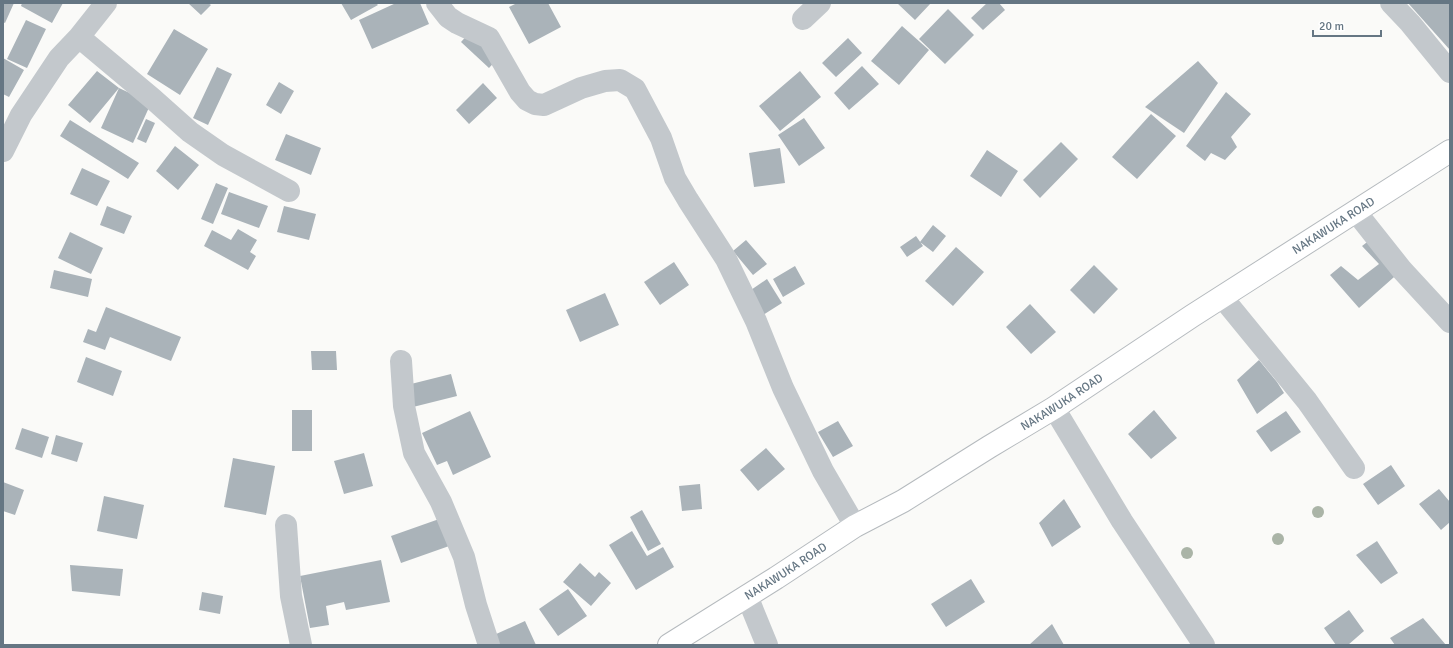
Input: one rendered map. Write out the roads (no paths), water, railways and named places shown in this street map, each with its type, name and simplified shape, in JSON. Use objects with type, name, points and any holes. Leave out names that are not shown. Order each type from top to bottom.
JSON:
[{"type":"main road","name":"NAKAWUKA ROAD","points":[[669,645],[855,526],[904,501],[989,446],[1054,408],[1222,297],[1450,151]]},
{"type":"street","points":[[3,151],[21,115],[59,58],[79,37],[106,3]]},
{"type":"street","points":[[436,3],[448,17],[457,23],[489,38],[520,92],[527,100],[535,104],[544,105],[581,88],[605,81],[620,80],[636,89],[661,138],[675,178],[726,259],[756,321],[786,395],[823,471],[855,526]]},
{"type":"street","points":[[803,19],[820,3]]},
{"type":"street","points":[[1391,3],[1410,23],[1450,72]]},
{"type":"street","points":[[79,37],[190,132],[223,155],[289,192]]},
{"type":"street","points":[[1356,212],[1402,270],[1450,322]]},
{"type":"street","points":[[1222,297],[1307,401],[1354,468]]},
{"type":"street","points":[[400,361],[404,406],[414,453],[441,502],[464,557],[488,645]]},
{"type":"street","points":[[1054,408],[1122,521],[1204,645]]},
{"type":"street","points":[[286,525],[291,596],[301,645]]},
{"type":"street","points":[[747,596],[767,645]]}]
